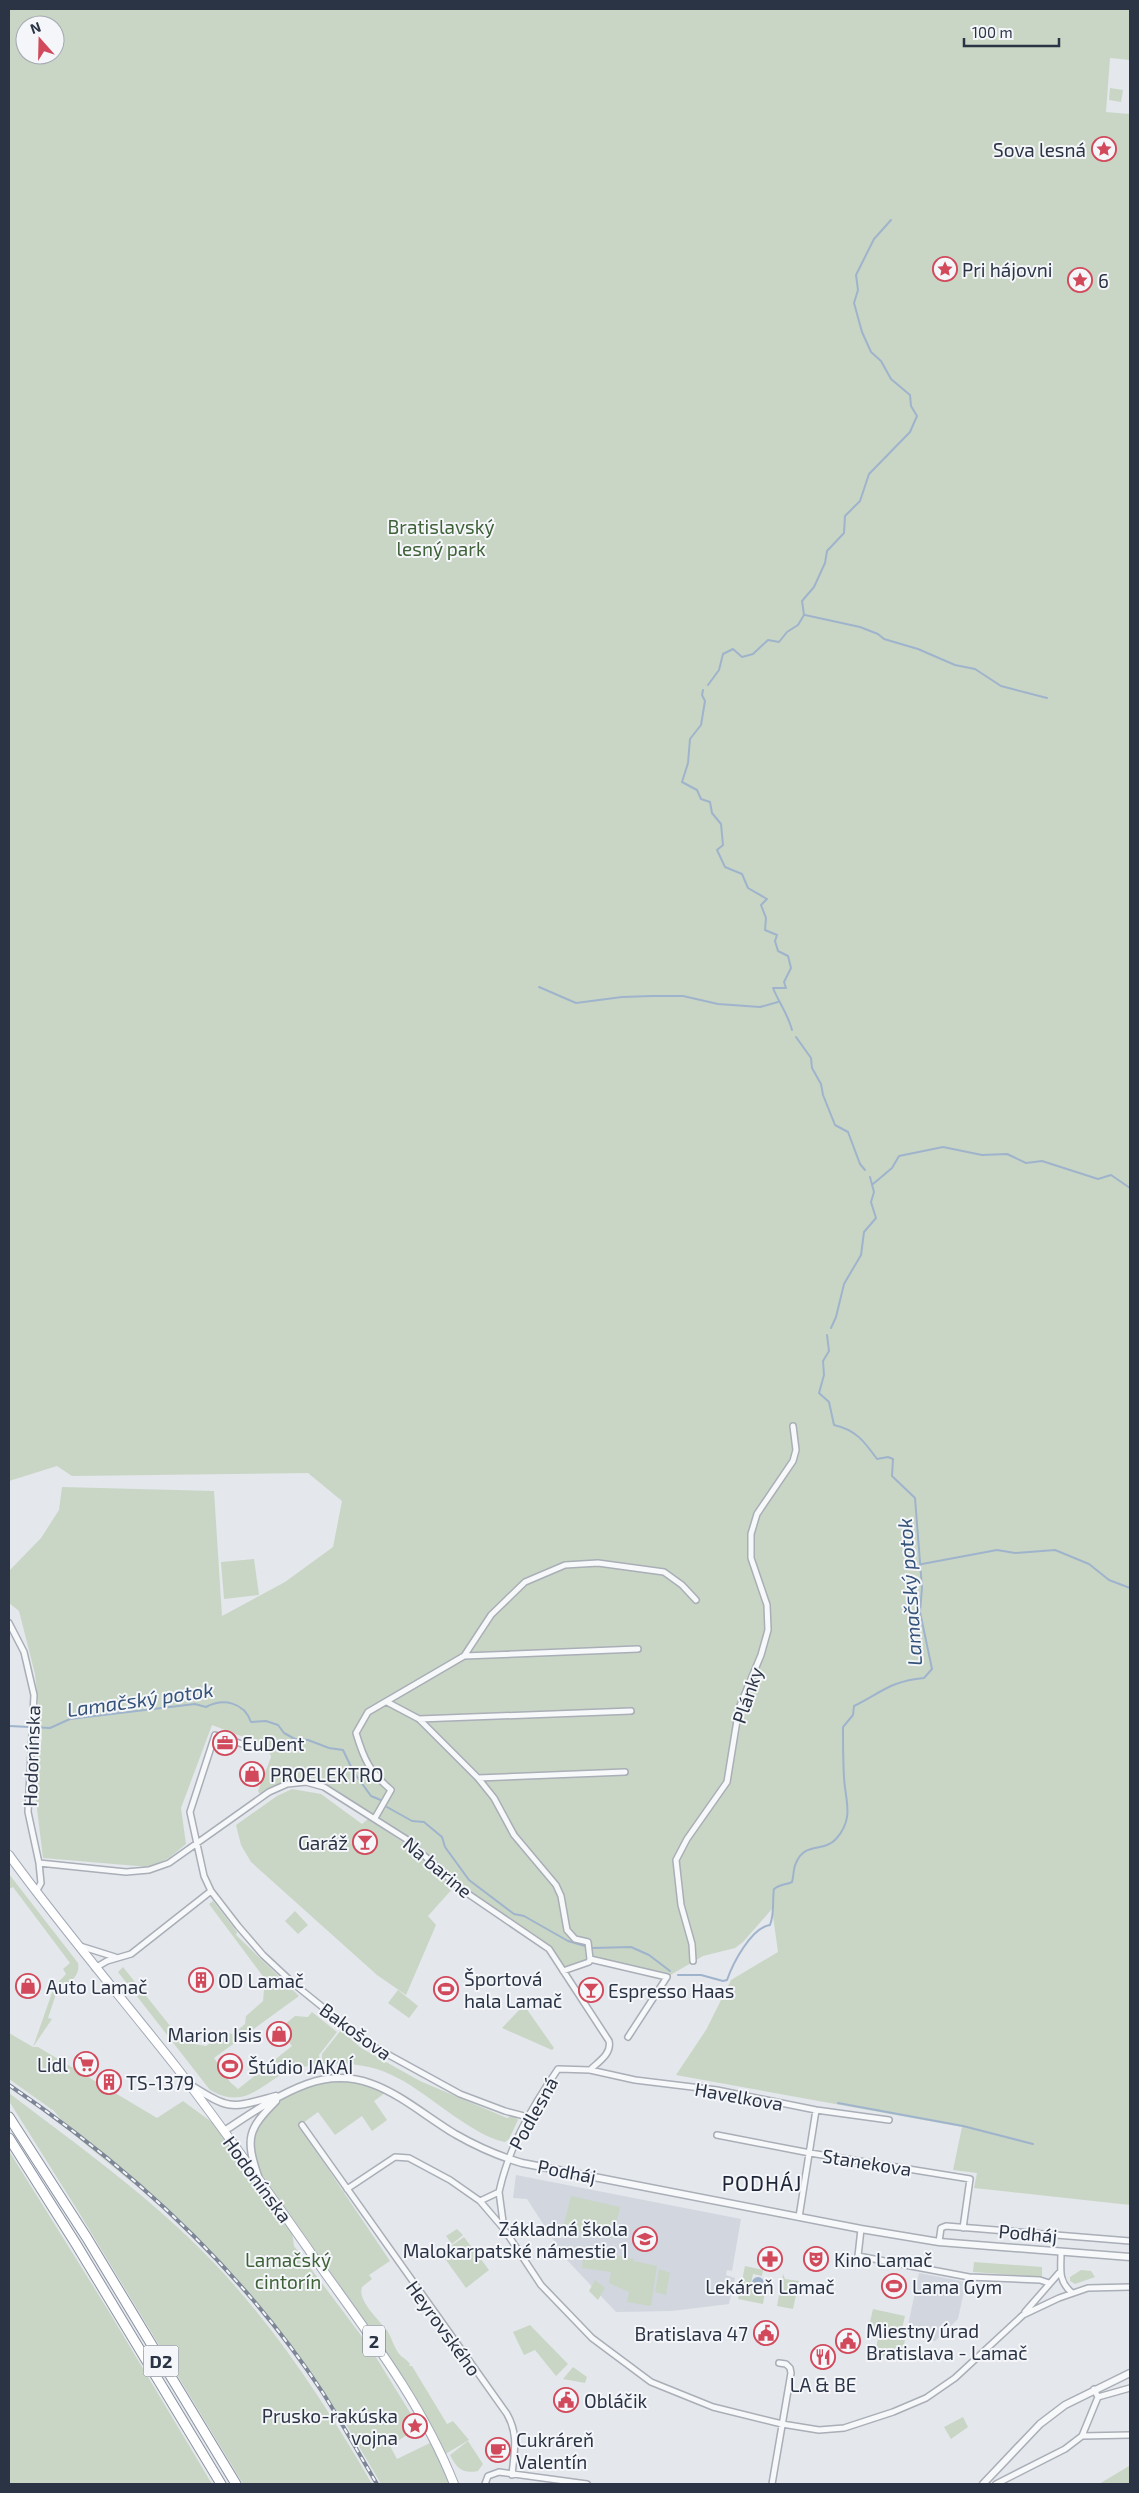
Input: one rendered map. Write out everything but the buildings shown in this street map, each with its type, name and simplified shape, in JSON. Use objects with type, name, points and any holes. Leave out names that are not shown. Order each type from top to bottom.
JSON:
[{"type":"highway","name":"D2","points":[[9,2117],[87,2238],[236,2484]]},
{"type":"highway","name":"D2","points":[[9,2138],[62,2221],[221,2484]]},
{"type":"main road","name":"Hodonínska","points":[[9,1855],[76,1945],[189,2084],[224,2131],[404,2386],[434,2440],[454,2484]]},
{"type":"street","name":"Plánky","points":[[693,1961],[692,1944],[681,1905],[676,1860],[686,1839],[727,1782],[739,1708],[761,1655],[768,1630],[767,1605],[752,1558],[751,1534],[757,1514],[793,1461],[796,1450],[792,1426]]},
{"type":"street","points":[[375,1818],[391,1790],[376,1776],[364,1759],[356,1733],[368,1712],[464,1656],[491,1615],[525,1582],[565,1565],[598,1563],[664,1572],[682,1584],[696,1600]]},
{"type":"street","name":"Hodonínska","points":[[9,1623],[24,1652],[34,1695],[28,1812],[39,1862],[41,1884],[36,1892]]},
{"type":"street","points":[[464,1656],[638,1649]]},
{"type":"street","points":[[387,1702],[419,1719],[478,1778],[494,1798],[514,1835],[556,1885],[561,1896],[567,1930],[575,1939],[588,1943],[590,1959]]},
{"type":"street","points":[[419,1719],[631,1710]]},
{"type":"street","name":"Bakošova","points":[[242,1744],[215,1735],[190,1812],[198,1843],[202,1870],[211,1891],[263,1955],[304,1993],[367,2043],[460,2094],[505,2111],[528,2116]]},
{"type":"street","points":[[478,1778],[625,1772]]},
{"type":"street","name":"Na barine","points":[[39,1862],[126,1872],[149,1870],[169,1863],[269,1792],[287,1784],[306,1782],[324,1787],[375,1818],[422,1852],[461,1889],[549,1949],[610,2044],[607,2054],[590,2070]]},
{"type":"street","points":[[95,1968],[107,1960],[131,1954],[211,1891]]},
{"type":"street","points":[[76,1945],[118,1958]]},
{"type":"street","points":[[563,1972],[589,1962],[590,1959]]},
{"type":"street","points":[[590,1959],[667,1977],[628,2037]]},
{"type":"street","name":"Podlesná","points":[[504,2229],[500,2192],[508,2158],[528,2116],[558,2069],[590,2070]]},
{"type":"street","name":"Havelkova","points":[[590,2070],[635,2080],[717,2090],[816,2110],[889,2120]]},
{"type":"street","name":"Podháj","points":[[224,2131],[284,2093],[326,2079],[366,2081],[400,2096],[466,2140],[508,2158],[799,2217],[939,2242],[1130,2257]]},
{"type":"street","points":[[189,2084],[220,2103],[234,2106],[284,2093]]},
{"type":"street","points":[[260,2182],[251,2153],[252,2132],[257,2120],[284,2093]]},
{"type":"street","points":[[799,2217],[816,2110]]},
{"type":"street","name":"Heyrovského","points":[[302,2125],[513,2424],[516,2443],[512,2475]]},
{"type":"street","name":"Stanekova","points":[[717,2135],[810,2153],[970,2179],[964,2228]]},
{"type":"street","points":[[347,2189],[395,2157],[409,2158],[450,2180],[480,2201],[504,2229],[541,2285],[592,2338],[651,2382],[713,2407],[782,2424],[819,2430],[844,2428],[893,2412],[926,2398],[955,2378],[1023,2315],[1059,2273]]},
{"type":"street","points":[[480,2201],[500,2192]]},
{"type":"street","name":"Podháj","points":[[939,2242],[941,2228],[946,2226],[1130,2241]]},
{"type":"street","points":[[861,2229],[858,2256],[969,2276],[1040,2280],[1049,2283]]},
{"type":"street","points":[[1061,2253],[1059,2273],[1064,2285],[1071,2292]]},
{"type":"street","points":[[1023,2315],[1071,2292],[1088,2288],[1130,2286]]},
{"type":"street","points":[[772,2484],[791,2373],[790,2368],[786,2364],[779,2363]]},
{"type":"street","points":[[983,2484],[1040,2424],[1065,2405],[1094,2389],[1130,2373]]},
{"type":"street","points":[[1098,2397],[1130,2388]]},
{"type":"street","points":[[990,2478],[996,2484],[1065,2449],[1082,2436],[1098,2397],[1094,2389]]},
{"type":"street","points":[[1082,2436],[1130,2435]]},
{"type":"street","points":[[485,2484],[492,2474],[587,2484]]},
{"type":"shaded area","name":"Základná škola Malokarpatské námestie 1","points":[[516,2175],[741,2219],[732,2271],[727,2270],[726,2275],[735,2278],[729,2304],[672,2311],[616,2312],[565,2258],[527,2199],[513,2198]]},
{"type":"shaded area","points":[[919,2273],[966,2282],[958,2319],[935,2341],[906,2335]]},
{"type":"green space","name":"Bratislavský lesný park","points":[[9,9],[1130,9],[1130,60],[1110,58],[1106,112],[1130,114],[1130,2205],[974,2188],[977,2173],[953,2170],[962,2127],[676,2075],[706,2030],[731,1980],[778,1952],[772,1909],[743,1942],[735,1948],[703,1956],[667,1977],[591,1959],[563,1971],[549,1949],[458,1886],[424,1849],[327,1785],[301,1780],[293,1781],[260,1794],[258,1791],[271,1757],[267,1746],[212,1725],[181,1808],[186,1844],[169,1858],[149,1867],[43,1858],[34,1784],[42,1738],[35,1674],[19,1611],[9,1603],[9,1571],[41,1538],[59,1510],[62,1487],[214,1491],[222,1616],[285,1582],[333,1547],[342,1501],[308,1473],[72,1476],[57,1466],[9,1481]]},
{"type":"green space","points":[[1110,88],[1123,90],[1121,102],[1109,100]]},
{"type":"green space","points":[[254,1559],[259,1595],[224,1599],[221,1562]]},
{"type":"green space","points":[[292,1789],[321,1794],[362,1824],[368,1819],[407,1845],[454,1887],[428,1916],[436,1925],[406,1995],[377,1975],[251,1862],[241,1845],[236,1825],[277,1796]]},
{"type":"green space","points":[[9,1874],[78,1963],[78,1970],[74,1978],[68,1985],[64,1982],[57,1991],[48,2018],[52,2019],[33,2047],[54,1987],[66,1974],[63,1969],[70,1963],[13,1887],[9,1889]]},
{"type":"green space","points":[[213,1901],[237,1932],[236,1935],[299,1996],[214,2058],[230,2082],[238,2089],[292,2046],[279,2029],[295,2016],[308,2017],[312,2012],[337,2032],[319,2055],[320,2064],[296,2068],[284,2073],[246,2096],[224,2096],[210,2090],[118,1972],[123,1967],[183,2042],[206,2046],[225,2033],[233,2034],[245,2024],[246,2016],[263,2001],[265,1979],[209,1904]]},
{"type":"green space","points":[[295,1911],[308,1925],[298,1934],[285,1921]]},
{"type":"green space","points":[[398,1990],[418,2006],[409,2018],[388,2003]]},
{"type":"green space","points":[[522,2007],[526,2008],[554,2048],[552,2050],[502,2028]]},
{"type":"green space","points":[[341,2030],[361,2048],[420,2081],[507,2118],[514,2115],[518,2120],[509,2139],[505,2142],[491,2138],[478,2131],[393,2076],[362,2066],[322,2064],[322,2054]]},
{"type":"green space","name":"Lamačský cintorín","points":[[9,2033],[33,2047],[38,2047],[157,2118],[183,2101],[224,2131],[259,2180],[254,2165],[253,2128],[284,2093],[336,2079],[389,2090],[374,2101],[387,2120],[372,2131],[362,2116],[335,2135],[318,2112],[299,2126],[390,2261],[369,2275],[372,2279],[362,2287],[361,2292],[365,2304],[385,2329],[383,2331],[387,2330],[401,2356],[410,2364],[409,2366],[412,2366],[447,2424],[453,2421],[469,2440],[442,2456],[454,2484],[381,2484],[347,2426],[297,2355],[218,2258],[162,2207],[72,2133],[54,2111],[9,2079]],"holes":[[[291,2225],[419,2413],[434,2441],[397,2459],[390,2446],[419,2427],[369,2346],[294,2246]]]},
{"type":"green space","points":[[9,2093],[141,2195],[166,2216],[213,2262],[258,2314],[299,2368],[372,2484],[243,2484],[78,2211],[9,2101]]},
{"type":"green space","points":[[9,2151],[108,2310],[212,2484],[9,2484]]},
{"type":"green space","points":[[571,2196],[620,2207],[613,2238],[563,2228]]},
{"type":"green space","points":[[457,2229],[463,2235],[452,2244],[446,2236]]},
{"type":"green space","points":[[464,2237],[489,2270],[466,2288],[441,2253]]},
{"type":"green space","points":[[586,2251],[611,2256],[613,2260],[614,2255],[634,2259],[632,2273],[634,2261],[657,2266],[651,2306],[627,2302],[629,2292],[609,2283],[611,2272],[582,2268],[583,2254]]},
{"type":"green space","points":[[974,2262],[1042,2267],[1042,2277],[973,2272]]},
{"type":"green space","points":[[745,2266],[763,2270],[762,2276],[753,2274],[750,2289],[765,2292],[763,2304],[738,2299]]},
{"type":"green space","points":[[659,2269],[670,2273],[666,2295],[655,2292]]},
{"type":"green space","points":[[1081,2270],[1091,2271],[1095,2277],[1075,2284],[1070,2281],[1070,2277]]},
{"type":"green space","points":[[783,2274],[785,2279],[799,2281],[793,2309],[777,2306]]},
{"type":"green space","points":[[595,2280],[605,2288],[598,2300],[589,2291]]},
{"type":"green space","points":[[873,2309],[905,2316],[901,2333],[893,2332],[906,2335],[901,2359],[875,2355],[878,2338],[869,2337],[870,2331],[879,2332],[880,2329],[869,2326]]},
{"type":"green space","points":[[530,2325],[568,2364],[556,2376],[535,2350],[524,2355],[513,2332]]},
{"type":"green space","points":[[573,2367],[587,2377],[585,2383],[563,2379]]},
{"type":"green space","points":[[963,2417],[968,2427],[951,2439],[944,2427]]},
{"type":"green space","points":[[468,2441],[483,2464],[478,2471],[464,2471],[455,2464],[450,2455]]},
{"type":"green space","points":[[1129,2466],[1130,2484],[1099,2484]]},
{"type":"water","points":[[758,2277],[764,2283],[758,2289],[752,2283]]},
{"type":"waterway","name":"Lamačský potok","points":[[708,685],[719,670],[723,654],[733,649],[742,657],[753,654],[768,640],[779,642],[787,632],[798,625],[804,615],[802,601],[814,587],[825,563],[827,551],[844,533],[845,516],[860,501],[869,474],[910,432],[917,416],[911,406],[910,395],[891,379],[881,361],[871,352],[862,332],[854,303],[858,290],[856,275],[874,239],[891,220]]},
{"type":"waterway","points":[[805,615],[860,627],[878,634],[884,639],[918,649],[955,665],[975,669],[1001,686],[1047,698]]},
{"type":"waterway","name":"Lamačský potok","points":[[703,690],[702,695],[705,701],[701,725],[690,739],[688,763],[682,782],[697,790],[701,799],[710,802],[712,813],[721,824],[723,845],[717,850],[725,867],[742,874],[748,888],[767,899],[761,905],[766,918],[765,930],[777,935],[775,941],[778,951],[788,956],[791,968],[784,982],[786,988],[773,988],[792,1030]]},
{"type":"waterway","points":[[539,987],[576,1003],[622,997],[652,996],[683,996],[718,1004],[760,1007],[778,1002]]},
{"type":"waterway","name":"Lamačský potok","points":[[796,1037],[811,1058],[812,1068],[821,1084],[823,1095],[835,1125],[848,1132],[860,1164],[865,1170]]},
{"type":"waterway","points":[[873,1184],[892,1168],[899,1156],[943,1147],[982,1155],[1007,1154],[1026,1163],[1042,1161],[1098,1179],[1111,1175],[1130,1188]]},
{"type":"waterway","name":"Lamačský potok","points":[[831,1328],[836,1317],[844,1284],[861,1255],[864,1232],[876,1218],[871,1202],[874,1192],[870,1177]]},
{"type":"waterway","name":"Lamačský potok","points":[[678,1975],[701,1975],[723,1981],[727,1980],[738,1956],[750,1939],[756,1932],[770,1925],[774,1889],[792,1882],[795,1865],[804,1852],[809,1849],[826,1846],[836,1839],[842,1831],[848,1809],[844,1777],[843,1727],[853,1715],[854,1706],[895,1684],[924,1678],[932,1669],[920,1612],[922,1588],[915,1498],[892,1476],[893,1459],[888,1457],[877,1459],[854,1433],[834,1425],[829,1402],[819,1393],[824,1375],[823,1361],[829,1351],[827,1335]]},
{"type":"waterway","points":[[922,1564],[997,1550],[1015,1553],[1055,1550],[1089,1564],[1109,1580],[1130,1588]]},
{"type":"waterway","name":"Lamačský potok","points":[[9,1726],[50,1728],[70,1719],[195,1704],[206,1707],[219,1703],[232,1704],[243,1710],[251,1722],[266,1721],[278,1725],[284,1733],[295,1739],[308,1740],[329,1748],[343,1750],[353,1771],[371,1796],[383,1801]]},
{"type":"waterway","name":"Lamačský potok","points":[[387,1807],[412,1821],[424,1822],[442,1837],[445,1847],[469,1880],[514,1914],[524,1916],[568,1941],[592,1948],[631,1947],[649,1955],[670,1971]]},
{"type":"waterway","points":[[838,2103],[963,2126],[1033,2144]]},
{"type":"railway","points":[[9,2085],[54,2117],[141,2186],[220,2263],[257,2305],[323,2393],[377,2484]]},
{"type":"place","name":"Sova lesná","points":[[1104,149]]},
{"type":"place","name":"Pri hájovni","points":[[945,269]]},
{"type":"place","name":"6","points":[[1080,280]]},
{"type":"place","name":"EuDent","points":[[225,1743]]},
{"type":"place","name":"PROELEKTRO","points":[[252,1774]]},
{"type":"place","name":"Garáž","points":[[365,1842]]},
{"type":"place","name":"OD Lamač","points":[[201,1980]]},
{"type":"place","name":"Auto Lamač","points":[[28,1986]]},
{"type":"place","name":"Športová hala Lamač","points":[[446,1989]]},
{"type":"place","name":"Espresso Haas","points":[[591,1990]]},
{"type":"place","name":"Marion Isis","points":[[279,2034]]},
{"type":"place","name":"Lidl","points":[[86,2064]]},
{"type":"place","name":"Štúdio JAKAÍ","points":[[230,2066]]},
{"type":"place","name":"TS-1379","points":[[109,2082]]},
{"type":"place","name":"Základná škola Malokarpatské námestie 1","points":[[645,2239]]},
{"type":"place","name":"Lekáreň Lamač","points":[[770,2259]]},
{"type":"place","name":"Kino Lamač","points":[[816,2259]]},
{"type":"place","name":"Lama Gym","points":[[894,2286]]},
{"type":"place","name":"Bratislava 47","points":[[766,2333]]},
{"type":"place","name":"Miestny úrad Bratislava - Lamač","points":[[848,2341]]},
{"type":"place","name":"LA & BE","points":[[823,2357]]},
{"type":"place","name":"Obláčik","points":[[566,2400]]},
{"type":"place","name":"Prusko-rakúska vojna","points":[[415,2426]]},
{"type":"place","name":"Cukráreň Valentín","points":[[498,2450]]},
{"type":"district","name":"PODHÁJ","points":[[762,2182]]}]
